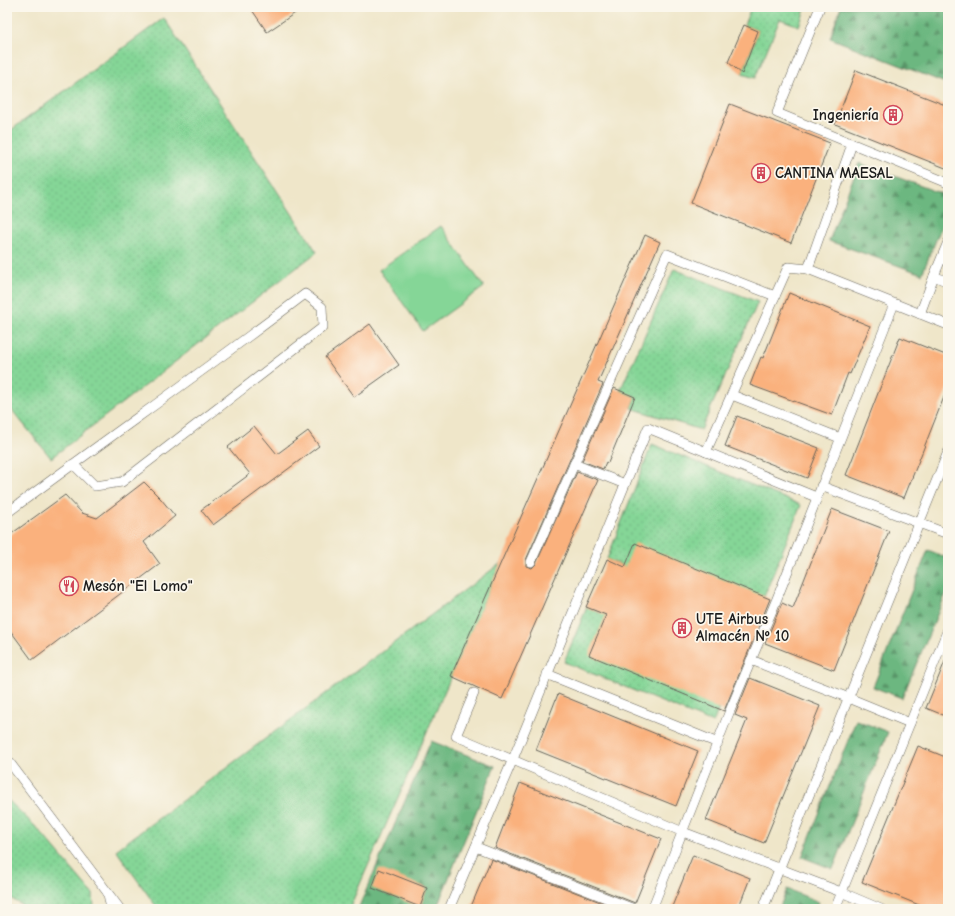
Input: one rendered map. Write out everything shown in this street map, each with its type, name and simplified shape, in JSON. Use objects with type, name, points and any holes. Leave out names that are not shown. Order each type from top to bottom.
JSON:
[{"type":"lane","points":[[820,7],[778,113],[948,183]]},
{"type":"lane","points":[[808,270],[852,144]]},
{"type":"lane","points":[[920,314],[948,242]]},
{"type":"lane","points":[[531,562],[667,254],[775,296]]},
{"type":"lane","points":[[706,452],[788,266],[808,270],[948,325]]},
{"type":"lane","points":[[934,276],[948,282]]},
{"type":"lane","points":[[7,513],[73,464],[248,338],[305,294],[322,307],[323,327],[122,482],[95,486],[73,464]]},
{"type":"lane","points":[[652,909],[894,304]]},
{"type":"lane","points":[[732,395],[840,438]]},
{"type":"lane","points":[[449,909],[513,760],[648,428],[816,497]]},
{"type":"lane","points":[[763,909],[948,452]]},
{"type":"lane","points":[[574,464],[625,484]]},
{"type":"lane","points":[[821,486],[948,534]]},
{"type":"lane","points":[[835,909],[948,629]]},
{"type":"lane","points":[[751,660],[910,723]]},
{"type":"lane","points":[[547,674],[718,743]]},
{"type":"lane","points":[[474,693],[456,736],[683,832],[842,892],[881,909]]},
{"type":"lane","points":[[7,759],[108,891],[120,909]]},
{"type":"lane","points":[[476,847],[634,909]]},
{"type":"lane","points":[[108,891],[111,909]]},
{"type":"green space","points":[[751,7],[806,7],[799,26],[780,19],[755,78],[742,74],[758,31],[744,25]]},
{"type":"green space","points":[[841,7],[948,7],[948,84],[830,38]]},
{"type":"green space","points":[[164,18],[317,252],[51,458],[7,404],[7,133]]},
{"type":"green space","points":[[859,163],[948,196],[948,211],[922,274],[829,241]]},
{"type":"green space","points":[[441,226],[484,287],[423,331],[379,270]]},
{"type":"green space","points":[[674,269],[758,302],[701,430],[631,408],[635,397],[620,391]]},
{"type":"green space","points":[[652,444],[801,505],[713,723],[564,662],[587,607],[601,613],[621,565],[607,559]]},
{"type":"green space","points":[[928,550],[948,558],[948,589],[902,698],[873,687]]},
{"type":"green space","points":[[501,563],[349,909],[158,909],[116,850]]},
{"type":"green space","points":[[856,720],[888,732],[833,869],[802,857]]},
{"type":"green space","points":[[431,741],[495,766],[436,909],[358,909]]},
{"type":"green space","points":[[7,799],[37,828],[93,894],[94,909],[28,909],[7,896]]},
{"type":"green space","points":[[787,889],[819,902],[816,909],[779,909]]},
{"type":"building","points":[[250,7],[304,7],[267,32]]},
{"type":"building","points":[[744,25],[758,31],[742,74],[728,62]]},
{"type":"building","name":"Ingeniería","points":[[856,70],[948,106],[948,169],[835,124]]},
{"type":"building","name":"CANTINA MAESAL","points":[[730,104],[830,143],[791,243],[691,203]]},
{"type":"building","points":[[645,235],[660,242],[598,382],[603,384],[526,560],[526,566],[532,568],[536,564],[577,472],[598,480],[502,699],[451,676]]},
{"type":"building","points":[[789,293],[870,326],[850,374],[848,373],[832,415],[750,385],[761,357],[763,358]]},
{"type":"building","points":[[370,324],[399,365],[354,397],[325,357]]},
{"type":"building","points":[[900,337],[948,356],[948,387],[904,498],[846,475]]},
{"type":"building","points":[[614,388],[635,397],[608,463],[606,462],[603,469],[582,461]]},
{"type":"building","points":[[737,416],[819,448],[807,478],[725,446]]},
{"type":"building","points":[[254,426],[277,454],[308,431],[319,446],[213,525],[201,510],[250,474],[228,447]]},
{"type":"building","name":"Mesón \"El Lomo\"","points":[[144,482],[175,516],[144,542],[160,564],[32,660],[7,626],[7,537],[65,495],[82,513],[97,518]]},
{"type":"building","points":[[832,509],[889,531],[834,670],[765,643],[782,603],[793,608]]},
{"type":"building","name":"UTE Airbus Almacén Nº 10","points":[[635,543],[770,599],[724,711],[589,655],[606,615],[586,607],[607,559],[625,567]]},
{"type":"building","points":[[948,654],[948,717],[926,708]]},
{"type":"building","points":[[750,678],[820,706],[764,843],[706,820],[747,720],[735,715]]},
{"type":"building","points":[[558,694],[698,751],[676,806],[536,750]]},
{"type":"building","points":[[918,746],[948,758],[948,909],[929,909],[862,882]]},
{"type":"building","points":[[520,783],[661,839],[635,903],[495,848]]},
{"type":"building","points":[[693,855],[750,878],[738,909],[671,909]]},
{"type":"building","points":[[491,859],[618,909],[470,909]]},
{"type":"building","points":[[379,869],[427,888],[420,907],[372,888]]},
{"type":"place","name":"Ingeniería","points":[[893,115]]},
{"type":"place","name":"CANTINA MAESAL","points":[[761,173]]},
{"type":"place","name":"Mesón \"El Lomo\"","points":[[69,586]]},
{"type":"place","name":"UTE Airbus Almacén Nº 10","points":[[682,628]]}]
